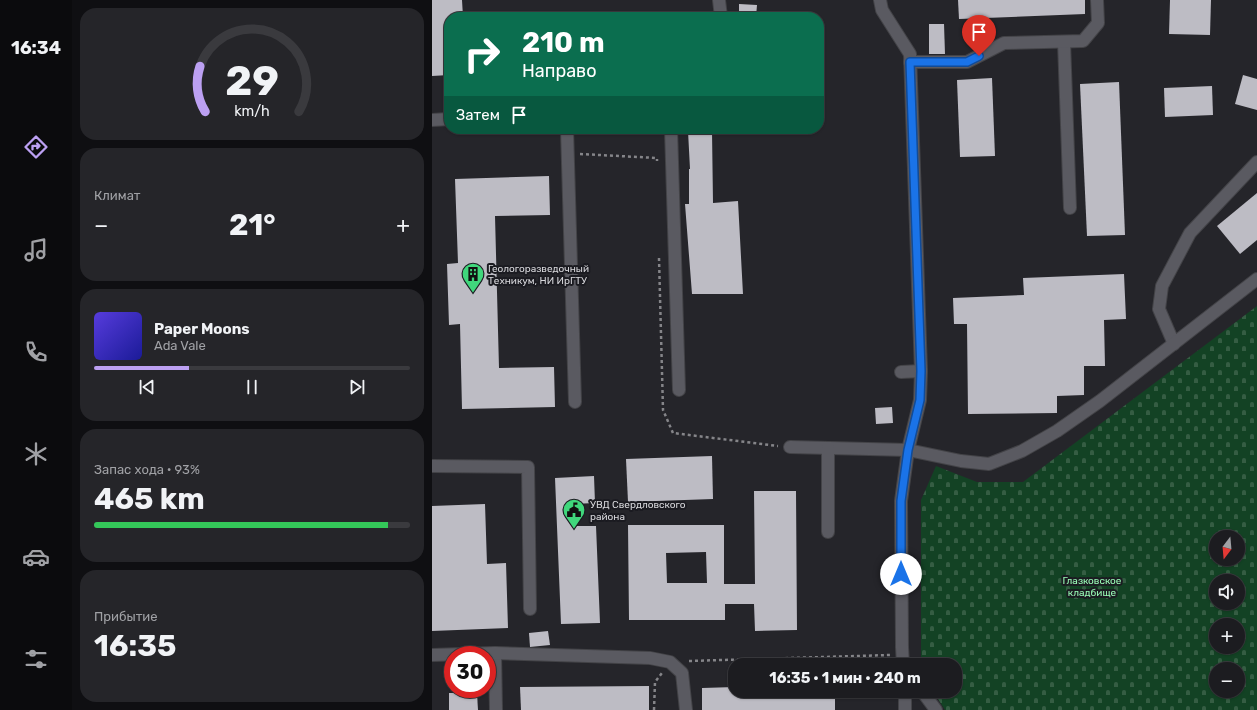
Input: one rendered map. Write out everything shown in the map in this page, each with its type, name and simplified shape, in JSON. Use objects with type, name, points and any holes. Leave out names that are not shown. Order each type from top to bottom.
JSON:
[{"type":"street","points":[[719,0],[720,12]]},
{"type":"street","points":[[880,0],[882,10],[910,54],[921,371],[920,400],[908,450],[901,501],[903,658]]},
{"type":"street","points":[[910,62],[967,62],[1004,43],[1083,41],[1098,22],[1098,0]]},
{"type":"street","points":[[1064,42],[1070,208]]},
{"type":"street","points":[[432,120],[444,119]]},
{"type":"street","points":[[567,134],[575,402]]},
{"type":"street","points":[[671,134],[679,390]]},
{"type":"street","points":[[1174,344],[1159,309],[1162,286],[1190,233],[1257,162]]},
{"type":"street","points":[[790,447],[908,450],[961,461],[988,464],[1022,451],[1057,431],[1100,401],[1257,279]]},
{"type":"street","points":[[901,372],[921,371]]},
{"type":"street","points":[[828,448],[828,532]]},
{"type":"street","points":[[432,466],[528,467],[530,609]]},
{"type":"street","points":[[496,653],[650,658],[670,662],[682,672],[686,710]]},
{"type":"street","points":[[432,654],[444,654]]},
{"type":"street","points":[[496,698],[496,710]]},
{"type":"street","points":[[905,698],[905,710]]},
{"type":"street","points":[[927,698],[936,710]]},
{"type":"path","points":[[568,154],[657,158],[657,166]]},
{"type":"path","points":[[659,253],[663,410],[673,433],[790,447]]},
{"type":"path","points":[[654,710],[654,682],[670,662],[728,662]]},
{"type":"green space","name":"Глазковское кладбище","points":[[1257,306],[1257,710],[945,710],[937,698],[962,698],[962,658],[921,658],[921,500],[936,466],[977,482],[1023,482]]},
{"type":"building","points":[[432,0],[462,0],[463,12],[444,12],[444,75],[432,76]]},
{"type":"building","points":[[958,0],[1085,0],[1085,14],[959,19]]},
{"type":"building","points":[[1170,0],[1211,0],[1210,35],[1169,34]]},
{"type":"building","points":[[739,4],[757,5],[756,12],[739,12]]},
{"type":"building","points":[[929,24],[944,24],[945,54],[929,54]]},
{"type":"building","points":[[1243,75],[1257,79],[1257,110],[1235,104]]},
{"type":"building","points":[[992,78],[995,156],[960,157],[957,80]]},
{"type":"building","points":[[1119,82],[1125,235],[1087,236],[1080,84]]},
{"type":"building","points":[[1212,86],[1213,115],[1165,117],[1164,88]]},
{"type":"building","points":[[688,134],[712,134],[713,203],[738,201],[743,294],[692,294],[685,204],[689,204],[690,169]]},
{"type":"building","name":"Геологоразведочный Техникум, НИ ИрГТУ","points":[[549,176],[550,215],[495,216],[499,368],[554,367],[555,407],[462,409],[460,324],[449,325],[447,264],[458,263],[455,179]]},
{"type":"building","points":[[1257,193],[1257,240],[1240,254],[1217,226]]},
{"type":"building","points":[[1124,274],[1126,319],[1104,320],[1105,366],[1084,366],[1084,395],[1057,396],[1057,413],[968,414],[967,324],[954,324],[953,298],[1024,295],[1023,278]]},
{"type":"building","points":[[892,407],[893,423],[876,424],[875,408]]},
{"type":"building","points":[[712,456],[713,499],[628,502],[626,459]]},
{"type":"building","points":[[594,476],[595,503],[573,504],[574,526],[596,526],[600,623],[561,624],[555,478]]},
{"type":"building","points":[[754,491],[796,491],[797,630],[755,631],[754,604],[725,604],[725,620],[629,620],[628,525],[724,525],[724,584],[755,584]],"holes":[[[706,552],[707,583],[667,583],[666,553]]]},
{"type":"building","points":[[485,504],[487,564],[506,563],[508,628],[432,631],[432,506]]},
{"type":"building","points":[[548,631],[550,645],[530,647],[529,633]]},
{"type":"building","points":[[649,686],[649,710],[521,710],[520,687]]},
{"type":"building","points":[[728,687],[728,698],[835,698],[835,710],[702,710],[702,688]]},
{"type":"building","points":[[449,698],[477,698],[478,710],[449,710]]},
{"type":"place","name":"Геологоразведочный Техникум, НИ ИрГТУ","points":[[473,294]]},
{"type":"place","name":"УВД Свердловского района","points":[[574,530]]},
{"type":"route","points":[[901,574],[901,501],[908,450],[920,400],[921,371],[910,62],[967,62],[979,56]]}]
